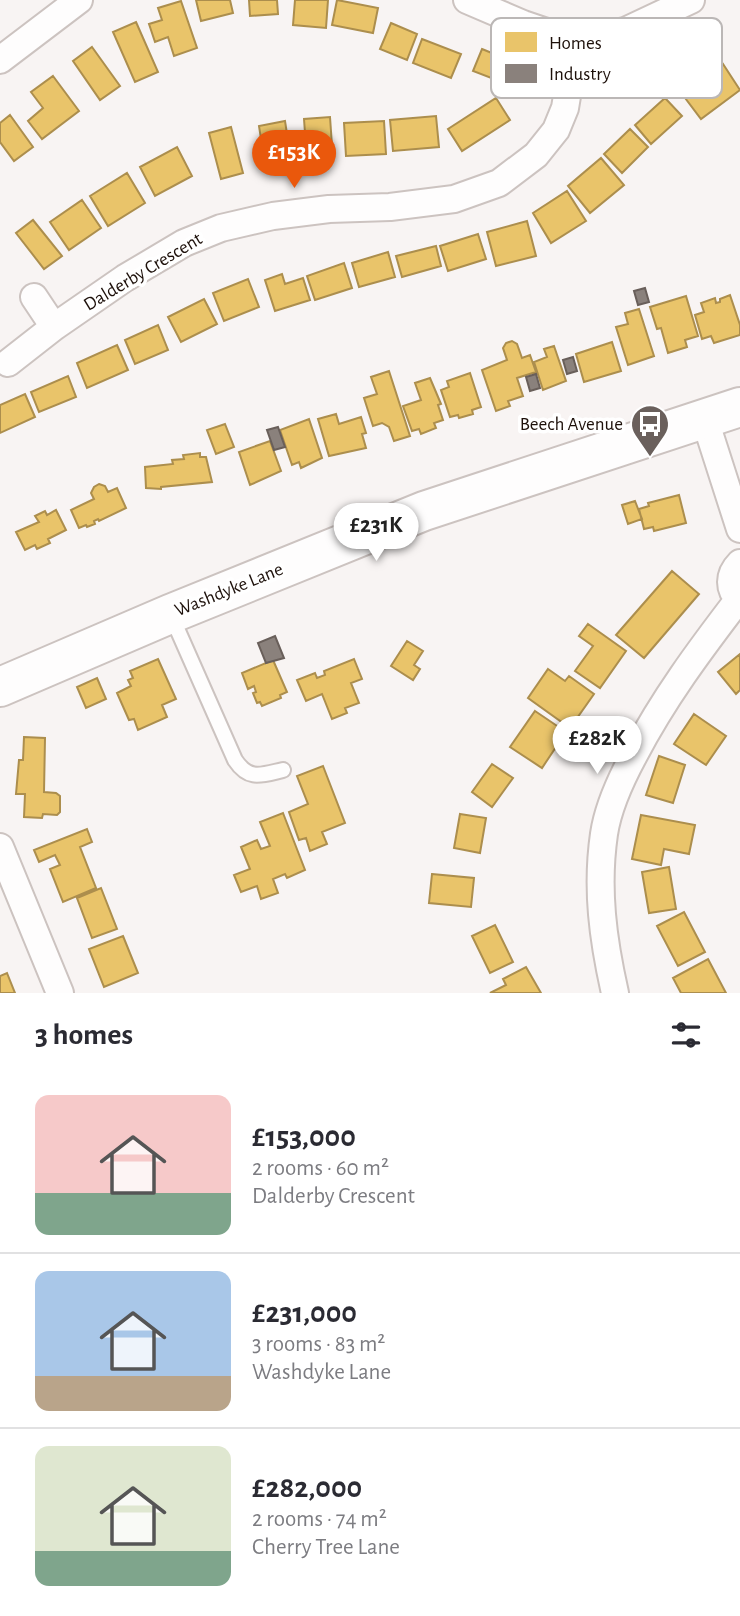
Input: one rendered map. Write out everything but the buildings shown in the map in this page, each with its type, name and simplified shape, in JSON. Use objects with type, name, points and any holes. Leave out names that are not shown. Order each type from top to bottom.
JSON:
[{"type":"street","points":[[0,60],[79,0]]},
{"type":"street","points":[[467,0],[509,18]]},
{"type":"street","points":[[653,18],[691,0]]},
{"type":"street","name":"Dalderby Crescent","points":[[8,363],[125,278],[184,243],[221,228],[273,216],[329,209],[454,199],[499,183],[536,155],[556,130],[567,98]]},
{"type":"street","points":[[34,297],[54,327]]},
{"type":"street","points":[[723,413],[740,529]]},
{"type":"street","name":"Washdyke Lane","points":[[0,687],[170,614],[424,511],[723,413]]},
{"type":"street","points":[[615,993],[604,945],[599,886],[604,832],[619,783],[679,677],[739,601],[731,587],[731,579],[740,564]]},
{"type":"street","points":[[0,847],[60,993]]},
{"type":"lane","points":[[170,614],[242,771],[252,775],[283,770]]},
{"type":"place","name":"Beech Avenue","points":[[650,458]]}]
